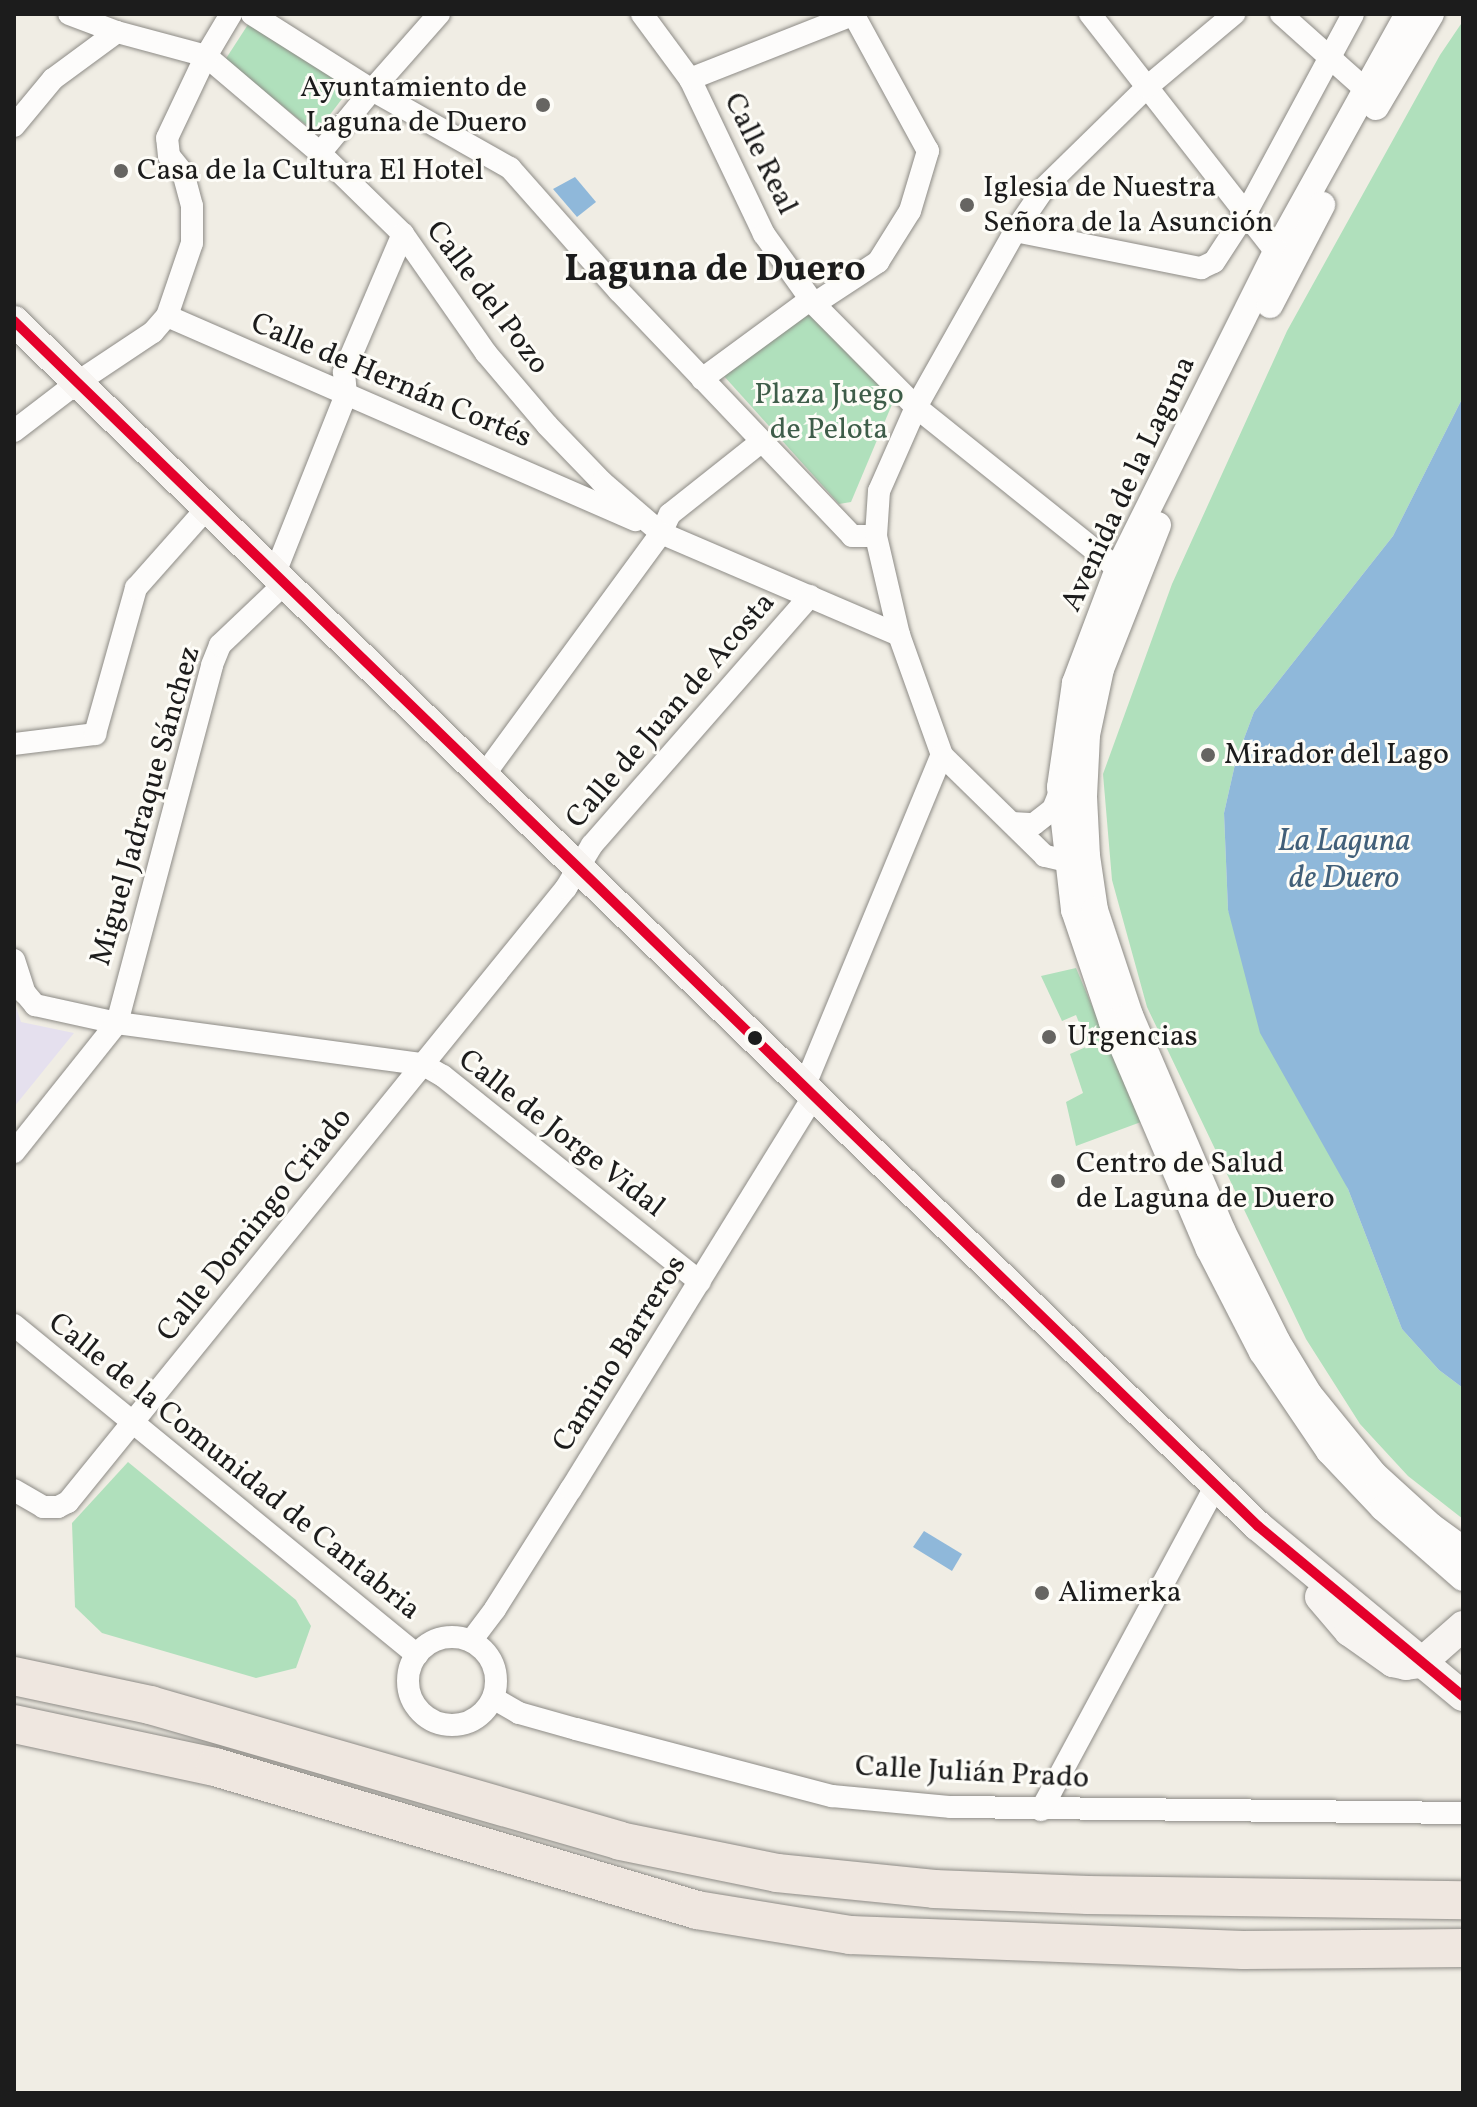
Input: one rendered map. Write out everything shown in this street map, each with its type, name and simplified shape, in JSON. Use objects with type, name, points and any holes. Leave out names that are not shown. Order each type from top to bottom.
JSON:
[{"type":"highway","points":[[14,1676],[150,1705],[620,1841],[777,1873],[981,1891],[1463,1900]]},
{"type":"highway","points":[[14,1724],[215,1767],[697,1910],[850,1935],[1243,1950],[1463,1948]]},
{"type":"main road","points":[[14,321],[1258,1526],[1349,1631],[1393,1662],[1421,1663],[1463,1696]]},
{"type":"main road","points":[[1421,1663],[1463,1626]]},
{"type":"street","points":[[69,14],[117,32],[206,56]]},
{"type":"street","points":[[14,431],[78,382],[153,332],[167,316],[192,243],[192,206],[183,173],[169,156],[167,138],[206,56],[231,14]]},
{"type":"street","points":[[252,14],[372,90],[510,168],[702,379],[852,536],[876,536]]},
{"type":"street","points":[[320,153],[439,14]]},
{"type":"street","name":"Calle Real","points":[[642,14],[690,79],[764,234],[812,302],[916,407],[1118,569]]},
{"type":"street","points":[[1090,14],[1276,252]]},
{"type":"street","points":[[1077,858],[1045,856],[942,755],[899,635],[876,536],[879,491],[916,407],[1015,231],[1045,187],[1147,87],[1234,14]]},
{"type":"street","points":[[1281,14],[1366,90]]},
{"type":"street","points":[[1015,231],[1201,268],[1214,262],[1246,213],[1353,14]]},
{"type":"street","name":"Avenida de la Laguna","points":[[1408,14],[1276,252],[1118,569],[1075,683],[1060,792],[1077,858],[1130,1015],[1222,1230],[1277,1341],[1309,1394],[1374,1474],[1431,1526],[1463,1549]]},
{"type":"street","name":"Avenida de la Laguna","points":[[1431,14],[1360,133],[1154,533],[1101,669],[1087,735],[1074,910],[1112,1022],[1209,1249],[1262,1352],[1329,1451],[1383,1508],[1463,1578]]},
{"type":"street","points":[[690,79],[841,17],[928,151],[910,211],[878,262],[812,302],[702,379]]},
{"type":"street","points":[[14,126],[53,79],[117,32]]},
{"type":"street","name":"Calle del Pozo","points":[[206,56],[320,153],[403,234],[486,353],[597,491]]},
{"type":"street","points":[[280,578],[346,395],[344,372],[403,234]]},
{"type":"street","name":"Calle de Hernán Cortés","points":[[167,316],[346,395],[597,491]]},
{"type":"street","points":[[484,775],[661,533],[670,514],[761,442]]},
{"type":"street","points":[[597,491],[661,533],[899,635]]},
{"type":"street","points":[[14,744],[95,734],[136,588],[207,508]]},
{"type":"street","name":"Miguel Jadraque Sánchez","points":[[117,1023],[212,665],[220,645],[280,578]]},
{"type":"street","name":"Calle de Juan de Acosta","points":[[422,1064],[566,888],[592,845],[810,596]]},
{"type":"street","name":"Camino Barreros","points":[[471,1641],[495,1609],[700,1282],[810,1090],[942,755]]},
{"type":"street","points":[[1012,823],[1034,824],[1053,809],[1060,792]]},
{"type":"street","points":[[14,960],[25,993],[35,1005],[117,1023],[422,1064]]},
{"type":"street","points":[[14,1152],[117,1023]]},
{"type":"street","name":"Calle de Jorge Vidal","points":[[422,1064],[443,1076],[700,1282]]},
{"type":"street","name":"Calle Domingo Criado","points":[[14,1490],[43,1507],[58,1507],[68,1502],[422,1064]]},
{"type":"street","name":"Calle de la Comunidad de Cantabria","points":[[14,1325],[417,1655]]},
{"type":"street","points":[[1041,1810],[1216,1485]]},
{"type":"street","points":[[441,1639],[471,1641],[482,1648],[495,1672],[493,1698],[474,1719],[447,1725],[434,1721],[422,1713],[409,1692],[411,1666],[417,1655],[441,1639]]},
{"type":"street","name":"Calle Julián Prado","points":[[493,1698],[519,1713],[832,1796],[951,1807],[1041,1810],[1463,1813]]},
{"type":"shaded area","points":[[14,1001],[21,1022],[74,1033],[14,1107]]},
{"type":"green space","points":[[1463,21],[1463,397],[1393,536],[1254,712],[1236,760],[1224,813],[1228,910],[1348,1189],[1402,1329],[1439,1370],[1463,1388],[1463,1519],[1408,1476],[1360,1424],[1306,1339],[1147,1007],[1112,880],[1103,774],[1172,584],[1287,331],[1440,55]]},
{"type":"green space","points":[[249,23],[351,87],[316,133],[225,60]]},
{"type":"green space","name":"Plaza Juego de Pelota","points":[[808,314],[879,382],[893,402],[851,502],[839,504],[723,375]]},
{"type":"green space","points":[[1076,968],[1141,1122],[1076,1146],[1066,1102],[1083,1093],[1070,1054],[1088,1046],[1076,1015],[1062,1021],[1041,976]]},
{"type":"green space","points":[[128,1462],[296,1600],[311,1626],[296,1668],[256,1678],[102,1633],[75,1607],[72,1523]]},
{"type":"water","points":[[575,177],[596,202],[577,217],[553,189]]},
{"type":"water","name":"La Laguna de Duero","points":[[1463,397],[1463,1388],[1439,1370],[1402,1329],[1348,1189],[1260,1033],[1228,910],[1224,813],[1236,760],[1254,712],[1393,536]]},
{"type":"water","points":[[924,1531],[962,1554],[952,1571],[913,1547]]},
{"type":"transit line","points":[[14,321],[1258,1526],[1463,1696]]},
{"type":"place","name":"Ayuntamiento de Laguna de Duero","points":[[543,105]]},
{"type":"place","name":"Casa de la Cultura El Hotel","points":[[121,171]]},
{"type":"place","name":"Iglesia de Nuestra Señora de la Asunción","points":[[967,205]]},
{"type":"place","name":"Mirador del Lago","points":[[1208,755]]},
{"type":"place","name":"Urgencias","points":[[1049,1037]]},
{"type":"place","name":"Centro de Salud de Laguna de Duero","points":[[1058,1181]]},
{"type":"place","name":"Alimerka","points":[[1042,1593]]},
{"type":"district","name":"Laguna de Duero","points":[[715,271]]}]
